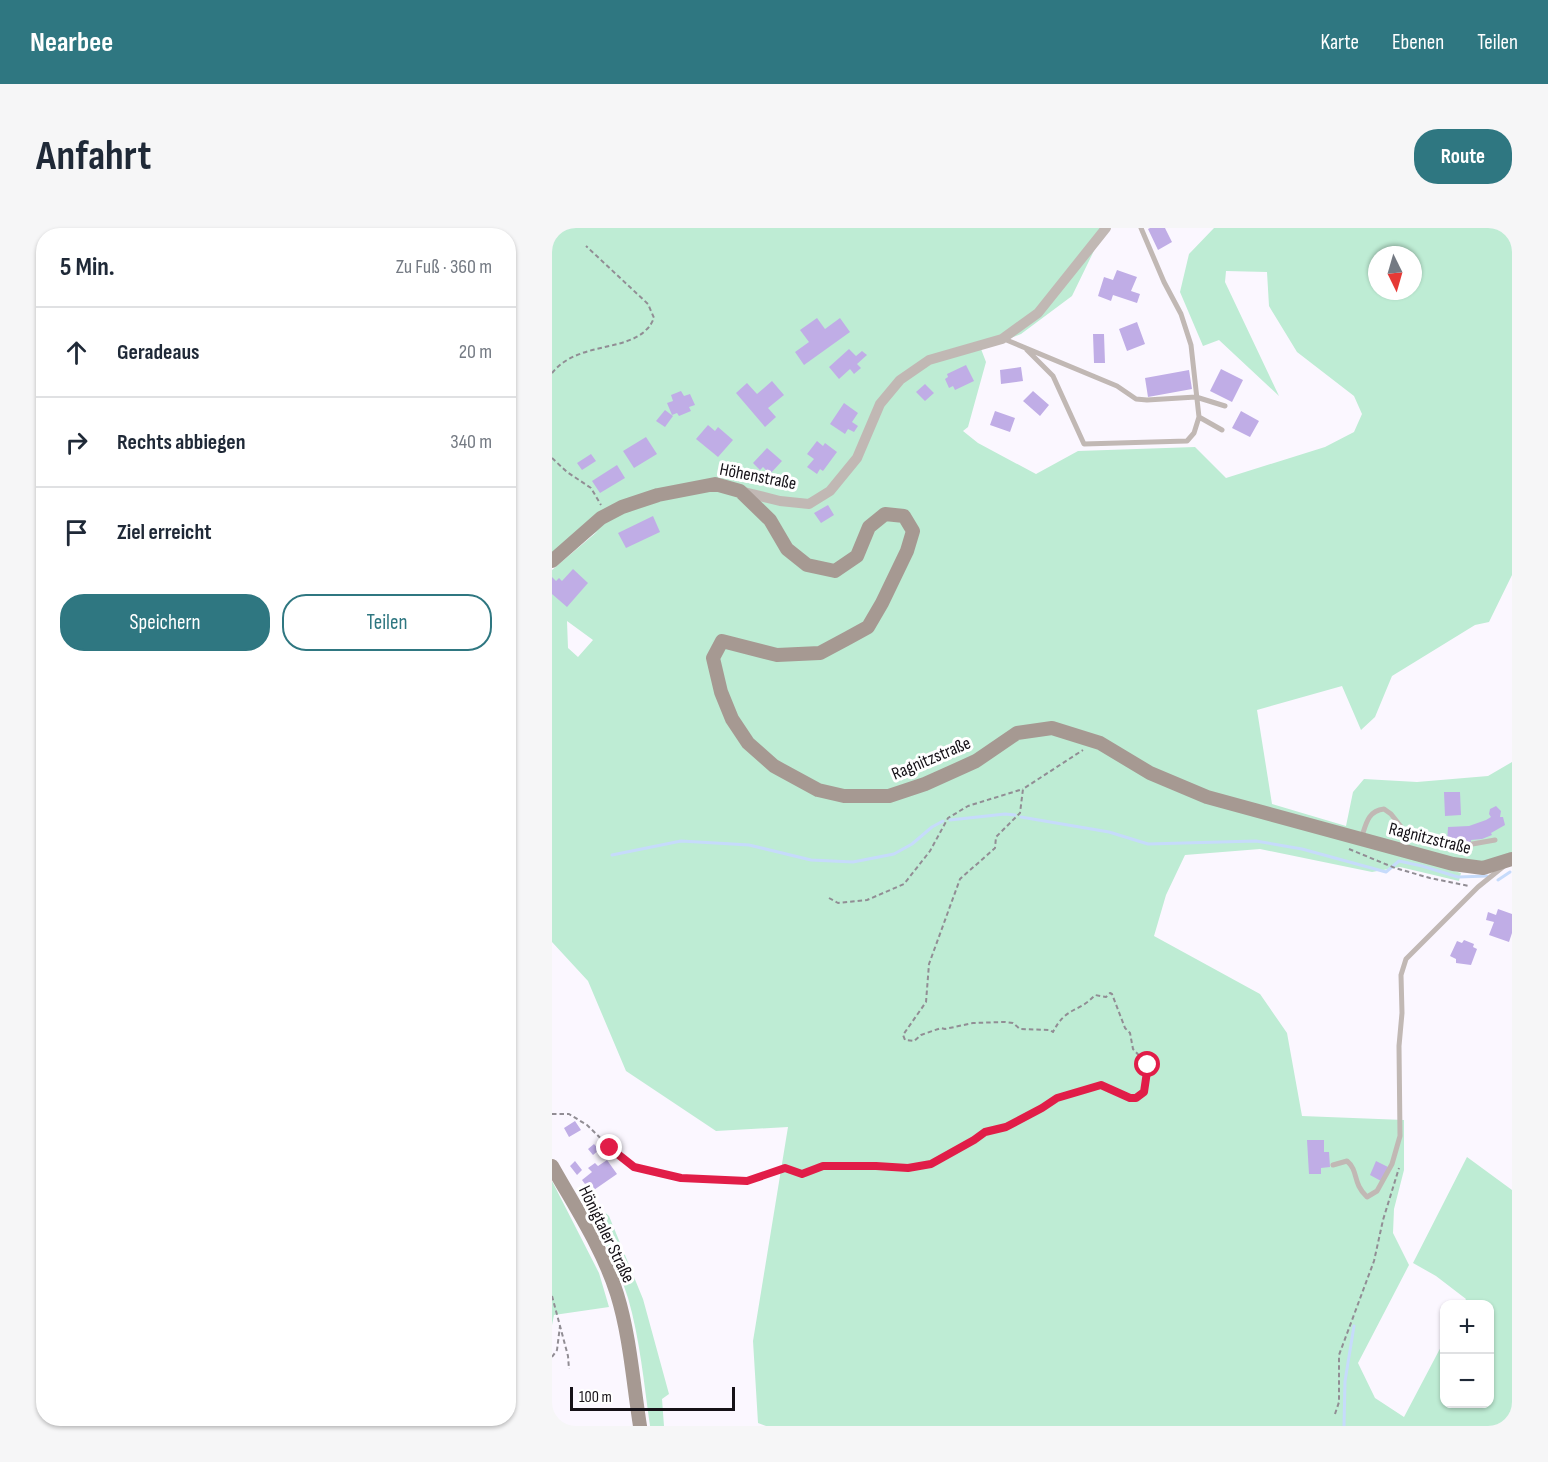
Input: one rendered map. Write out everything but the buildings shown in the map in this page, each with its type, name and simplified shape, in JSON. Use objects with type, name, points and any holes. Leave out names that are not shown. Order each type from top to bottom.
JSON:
[{"type":"main road","name":"Höhenstraße","points":[[552,561],[601,518],[622,507],[690,487],[715,484],[740,491]]},
{"type":"main road","name":"Ragnitzstraße","points":[[740,491],[770,520],[787,549],[807,565],[835,571],[857,556],[869,526],[885,514],[904,516],[913,531],[908,552],[868,627],[820,653],[777,655],[723,641],[713,658],[729,710],[748,743],[774,766],[818,790],[844,796],[889,796],[925,784],[976,761],[1017,733],[1052,728],[1100,743],[1150,773],[1207,797],[1453,864],[1483,868],[1511,862]]},
{"type":"main road","name":"Hönigtaler Straße","points":[[552,1166],[599,1251],[616,1293],[627,1341],[640,1426]]},
{"type":"street","name":"Höhenstraße","points":[[740,491],[780,501],[810,504],[830,491],[858,458],[880,404],[900,380],[928,360],[1002,339],[1038,314],[1106,228]]},
{"type":"lane","points":[[1027,350],[1053,376],[1084,444],[1187,441],[1194,433],[1199,417],[1191,345],[1181,314],[1164,282],[1141,228]]},
{"type":"lane","points":[[1002,339],[1117,386],[1136,399],[1196,397],[1225,406]]},
{"type":"lane","points":[[1199,417],[1222,430]]},
{"type":"lane","points":[[1361,839],[1368,818],[1372,813],[1384,809],[1406,833],[1461,846],[1495,840]]},
{"type":"lane","points":[[1333,1165],[1347,1161],[1352,1165],[1358,1189],[1367,1197],[1377,1191],[1392,1164],[1400,1136],[1401,975],[1406,959],[1478,887],[1511,862]]},
{"type":"path","points":[[552,373],[559,365],[576,356],[633,339],[647,330],[654,318],[648,304],[586,246]]},
{"type":"path","points":[[552,458],[567,472],[591,488],[607,515]]},
{"type":"path","points":[[829,898],[838,903],[867,900],[904,884],[930,851],[948,818],[968,806],[1023,789],[1086,748]]},
{"type":"path","points":[[552,1113],[569,1114],[587,1125],[623,1160],[634,1167],[681,1178],[747,1181],[785,1168],[802,1174],[823,1166],[908,1168],[931,1164],[985,1132],[1006,1127],[1057,1098],[1101,1085],[1130,1098],[1136,1098],[1144,1092],[1148,1065],[1133,1049],[1130,1033],[1125,1028],[1110,993],[1106,997],[1095,995],[1084,1005],[1072,1009],[1060,1020],[1053,1032],[1020,1029],[1013,1023],[1005,1022],[973,1023],[941,1028],[921,1035],[914,1041],[905,1040],[903,1035],[926,1002],[929,964],[960,879],[995,848],[996,837],[1017,816],[1023,789]]},
{"type":"path","points":[[1389,866],[1430,878],[1478,887]]},
{"type":"path","points":[[1335,1414],[1339,1402],[1339,1355],[1374,1262],[1383,1220],[1400,1163]]},
{"type":"path","points":[[552,1296],[569,1369]]},
{"type":"path","points":[[552,1357],[557,1350],[560,1323]]},
{"type":"green space","points":[[552,228],[1105,228],[1072,296],[1021,334],[981,349],[986,362],[968,427],[963,431],[978,443],[1036,474],[1078,451],[1195,447],[1226,478],[1325,447],[1354,432],[1362,414],[1354,396],[1297,352],[1269,306],[1267,272],[1226,271],[1225,282],[1279,396],[1219,340],[1203,346],[1180,292],[1189,254],[1214,228],[1512,228],[1512,575],[1489,622],[1475,625],[1392,676],[1375,717],[1361,730],[1342,686],[1257,710],[1272,804],[1346,826],[1353,792],[1364,779],[1417,782],[1488,776],[1512,762],[1512,860],[1483,868],[1387,851],[1461,873],[1459,881],[1400,867],[1372,872],[1260,849],[1185,855],[1166,895],[1154,936],[1260,994],[1287,1033],[1302,1116],[1404,1120],[1404,1170],[1394,1209],[1393,1233],[1409,1265],[1358,1363],[1375,1398],[1404,1417],[1440,1349],[1440,1408],[1494,1408],[1494,1300],[1465,1300],[1436,1276],[1413,1263],[1467,1157],[1512,1190],[1512,1426],[766,1426],[758,1423],[753,1341],[788,1127],[716,1131],[626,1071],[588,981],[552,942],[552,570],[598,531],[552,561]],"holes":[[[567,621],[593,640],[578,657],[568,648]]]},
{"type":"green space","points":[[552,1181],[599,1273],[609,1307],[554,1315],[552,1325]]},
{"type":"green space","points":[[592,1201],[609,1216],[643,1299],[669,1394],[662,1399],[664,1426],[650,1426],[636,1329],[624,1286],[585,1205]]},
{"type":"waterway","points":[[950,820],[1015,815]]},
{"type":"waterway","points":[[1021,817],[1109,832],[1148,844],[1256,841],[1302,849],[1386,872],[1399,861],[1458,877],[1487,876]]},
{"type":"waterway","points":[[612,855],[681,841],[749,845],[811,860],[853,862],[894,854],[943,821]]},
{"type":"waterway","points":[[1498,880],[1510,872]]},
{"type":"waterway","points":[[1344,1426],[1345,1381],[1354,1326]]},
{"type":"route","points":[[610,1148],[634,1167],[681,1178],[747,1181],[785,1168],[802,1174],[823,1166],[908,1168],[931,1164],[985,1132],[1006,1127],[1057,1098],[1103,1085],[1130,1098],[1136,1098],[1144,1092],[1148,1065]]}]
